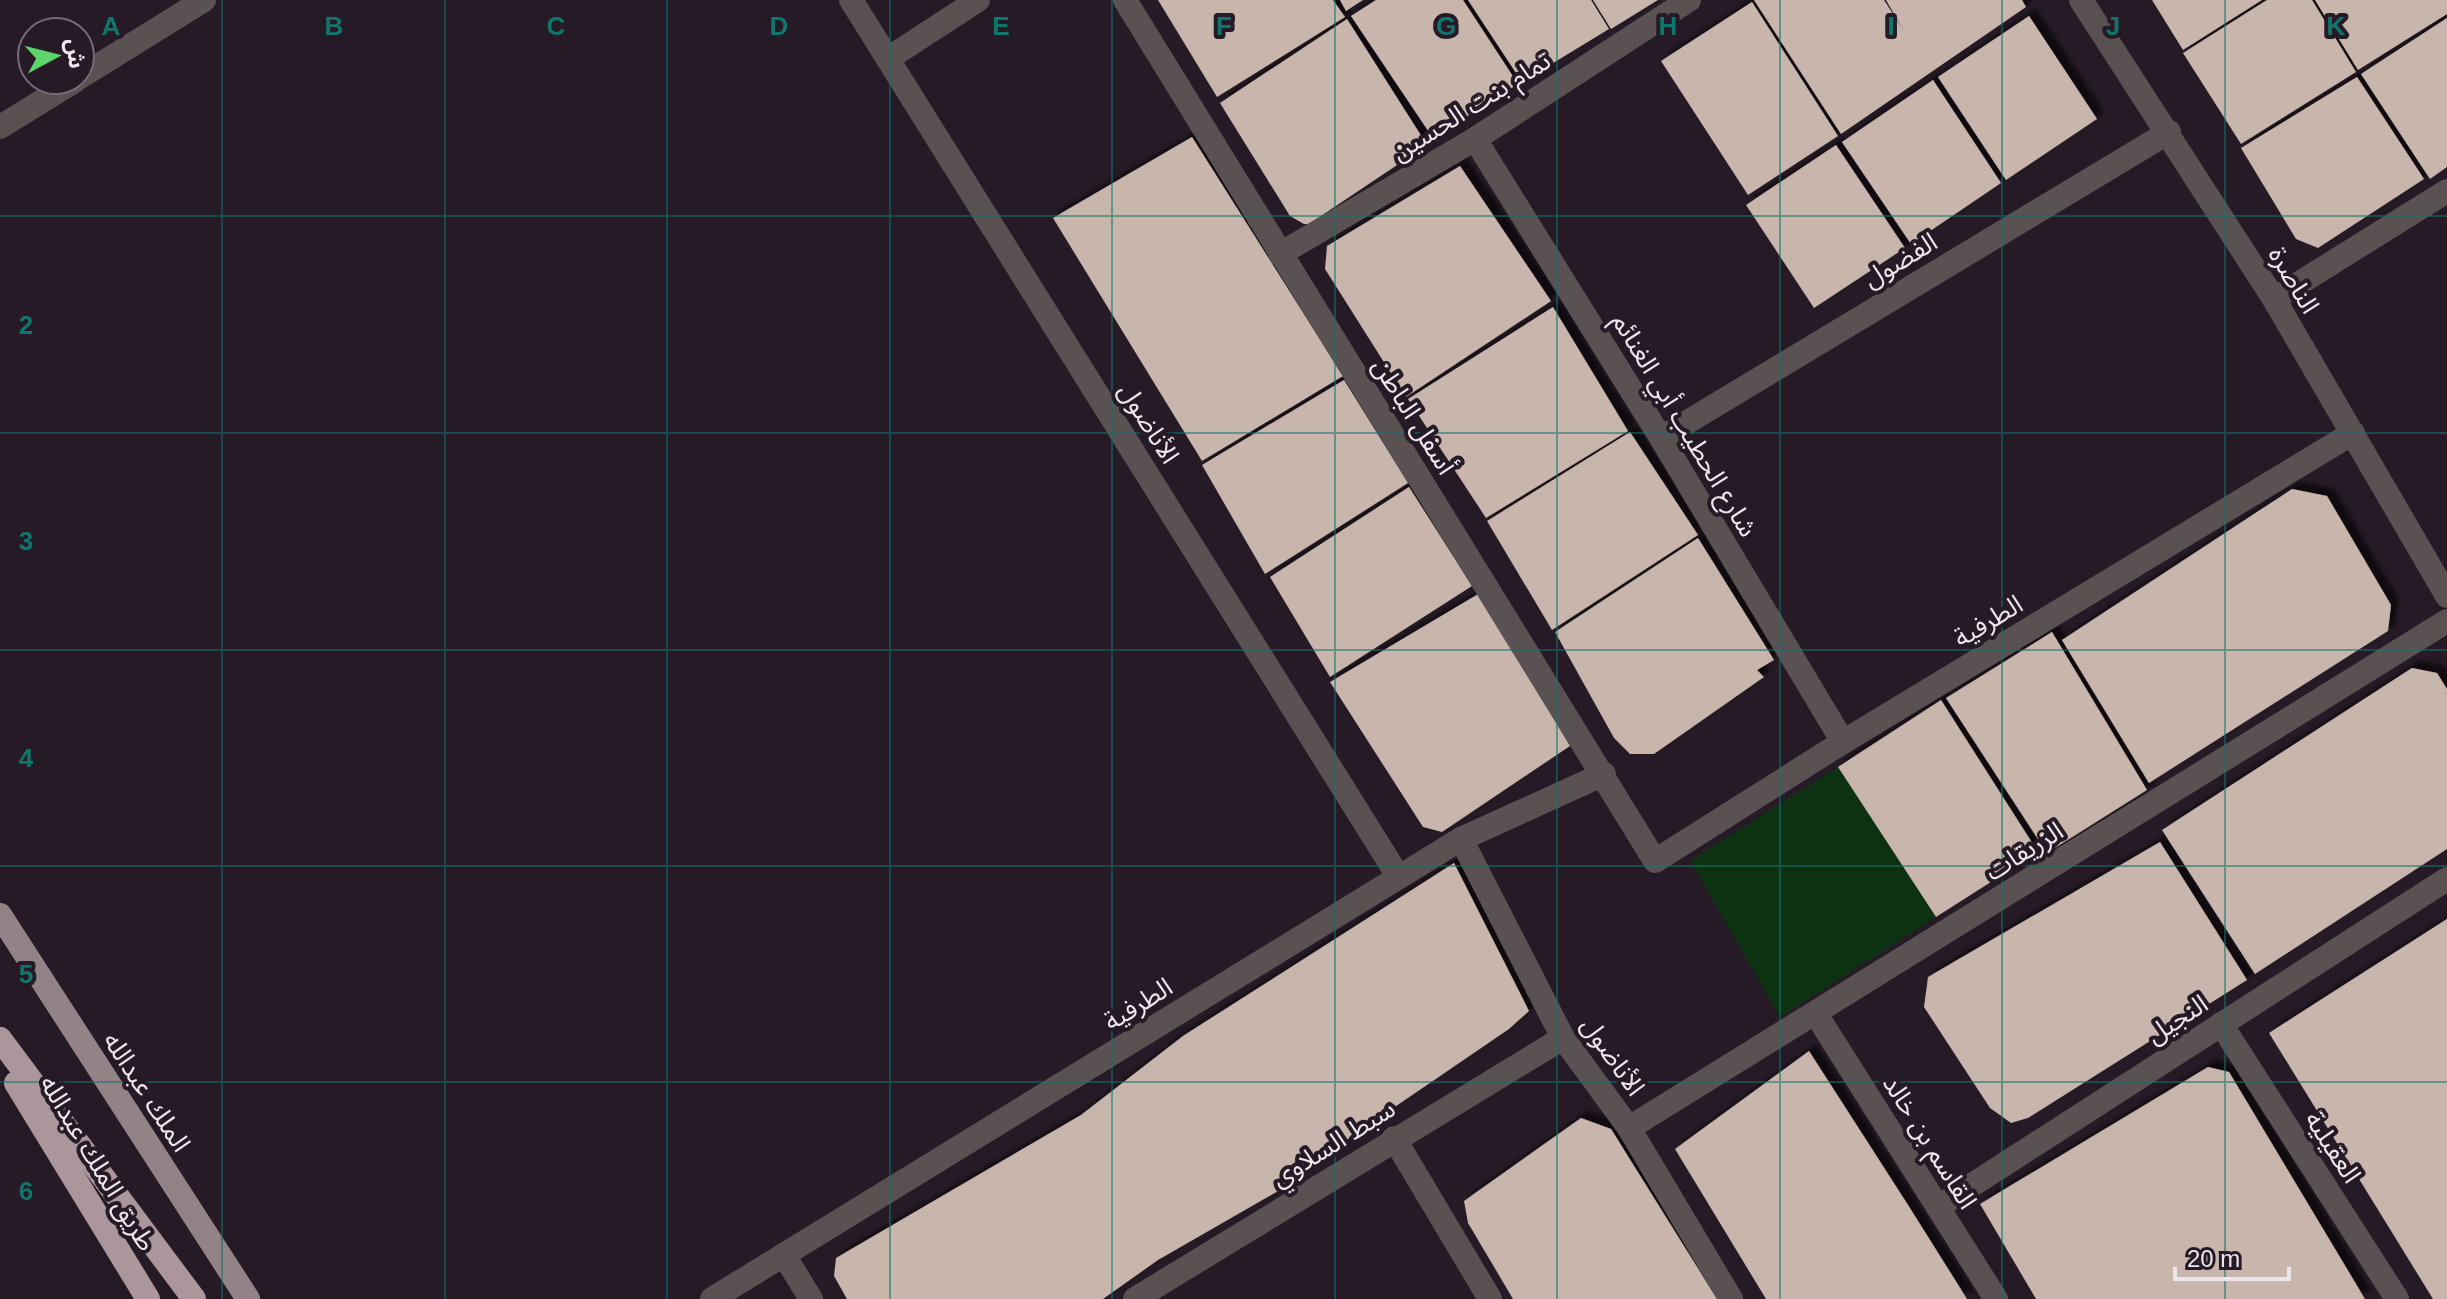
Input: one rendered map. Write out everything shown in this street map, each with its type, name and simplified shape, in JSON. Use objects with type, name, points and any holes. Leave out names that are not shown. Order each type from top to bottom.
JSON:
[{"type":"highway","points":[[0,1039],[194,1299]]},
{"type":"highway","name":"طريق الملك عبدالله","points":[[0,1057],[148,1299]]},
{"type":"main road","name":"الملك عبدالله","points":[[0,915],[248,1299]]},
{"type":"street","points":[[96,68],[204,0]]},
{"type":"street","name":"الأناضول","points":[[851,0],[1398,876]]},
{"type":"street","points":[[889,58],[978,0]]},
{"type":"street","name":"أسفل الباطن","points":[[1125,0],[1655,861]]},
{"type":"street","name":"تمام بنت الحسين","points":[[1280,254],[1475,139],[1689,0]]},
{"type":"street","name":"الناصرة","points":[[2081,0],[2274,299],[2447,596]]},
{"type":"street","points":[[0,127],[50,96]]},
{"type":"street","name":"الفضول","points":[[1661,438],[2169,132]]},
{"type":"street","name":"شارع الحطيب أبي الغنائم","points":[[1475,139],[1661,438],[1843,742]]},
{"type":"street","points":[[2274,299],[2447,191]]},
{"type":"street","name":"الطرفية","points":[[1655,861],[1843,742],[2353,433]]},
{"type":"street","name":"الزريقات","points":[[1629,1128],[2447,621]]},
{"type":"street","name":"الطرفية","points":[[712,1299],[1398,876],[1461,839],[1604,774]]},
{"type":"street","name":"الأناضول","points":[[1461,839],[1563,1038],[1629,1128],[1731,1299]]},
{"type":"street","name":"النجيل","points":[[1938,1207],[2447,879]]},
{"type":"street","name":"القاسم بن خالد","points":[[1816,1014],[1996,1299]]},
{"type":"street","name":"العقيلية","points":[[2221,1024],[2397,1299]]},
{"type":"street","name":"سبط السلاوي","points":[[1135,1299],[1394,1138],[1563,1038]]},
{"type":"street","points":[[1394,1138],[1490,1299]]},
{"type":"street","points":[[784,1255],[811,1299]]},
{"type":"green space","points":[[1838,767],[1936,917],[1780,1017],[1690,861]]},
{"type":"building","points":[[1158,0],[1333,0],[1345,17],[1217,97]]},
{"type":"building","points":[[1340,0],[1363,0],[1346,11]]},
{"type":"building","points":[[1376,0],[1463,0],[1518,84],[1433,138],[1351,16]]},
{"type":"building","points":[[1468,0],[1591,0],[1609,29],[1522,82]]},
{"type":"building","points":[[1593,0],[1658,0],[1611,29]]},
{"type":"building","points":[[1754,0],[1884,0],[1904,31],[1886,0],[2022,0],[2026,7],[1841,134]]},
{"type":"building","points":[[2152,0],[2262,0],[2183,50]]},
{"type":"building","points":[[2267,0],[2312,0],[2356,72],[2241,144],[2183,53]]},
{"type":"building","points":[[2315,0],[2447,0],[2447,14],[2358,70]]},
{"type":"building","points":[[1752,2],[1838,136],[1748,195],[1661,61]]},
{"type":"building","points":[[2029,16],[2097,119],[2006,180],[1938,77]]},
{"type":"building","points":[[2447,18],[2447,167],[2430,179],[2361,74]]},
{"type":"building","points":[[1347,19],[1427,145],[1309,224],[1304,224],[1290,216],[1220,103]]},
{"type":"building","points":[[2357,77],[2424,179],[2318,248],[2296,239],[2241,148]]},
{"type":"building","points":[[1933,80],[2001,183],[1911,244],[1842,142]]},
{"type":"building","points":[[1192,137],[1343,376],[1202,461],[1053,218]]},
{"type":"building","points":[[1836,145],[1905,248],[1814,308],[1746,205]]},
{"type":"building","points":[[1460,166],[1551,301],[1406,397],[1325,269],[1327,246]]},
{"type":"building","points":[[1553,307],[1628,431],[1486,518],[1408,399]]},
{"type":"building","points":[[1344,380],[1408,483],[1265,574],[1202,465]]},
{"type":"building","points":[[1630,432],[1698,535],[1552,630],[1487,521]]},
{"type":"building","points":[[1409,487],[1472,586],[1330,677],[1270,577]]},
{"type":"building","points":[[2292,489],[2327,496],[2391,605],[2388,631],[2149,783],[2062,640]]},
{"type":"building","points":[[1698,538],[1774,660],[1757,670],[1764,677],[1654,754],[1630,754],[1614,738],[1555,632]]},
{"type":"building","points":[[1480,593],[1570,746],[1442,832],[1423,827],[1330,682]]},
{"type":"building","points":[[2052,632],[2147,790],[2047,853],[1946,698]]},
{"type":"building","points":[[2412,668],[2437,673],[2447,689],[2447,849],[2255,974],[2162,830]]},
{"type":"building","points":[[1941,700],[2038,852],[1936,917],[1838,767]]},
{"type":"building","points":[[2160,842],[2247,980],[2028,1118],[2011,1123],[1990,1108],[1924,1007],[1928,977]]},
{"type":"building","points":[[1454,863],[1529,1011],[1509,1029],[1339,1145],[1280,1190],[1158,1260],[1103,1299],[847,1299],[834,1276],[836,1258],[1081,1115],[1183,1036]]},
{"type":"building","points":[[2447,919],[2447,1299],[2433,1299],[2269,1033]]},
{"type":"building","points":[[1809,1051],[1967,1299],[1766,1299],[1675,1149]]},
{"type":"building","points":[[2208,1067],[2229,1072],[2365,1299],[2036,1299],[1980,1204]]},
{"type":"building","points":[[1581,1118],[1611,1129],[1717,1299],[1513,1299],[1468,1223],[1464,1201]]}]
